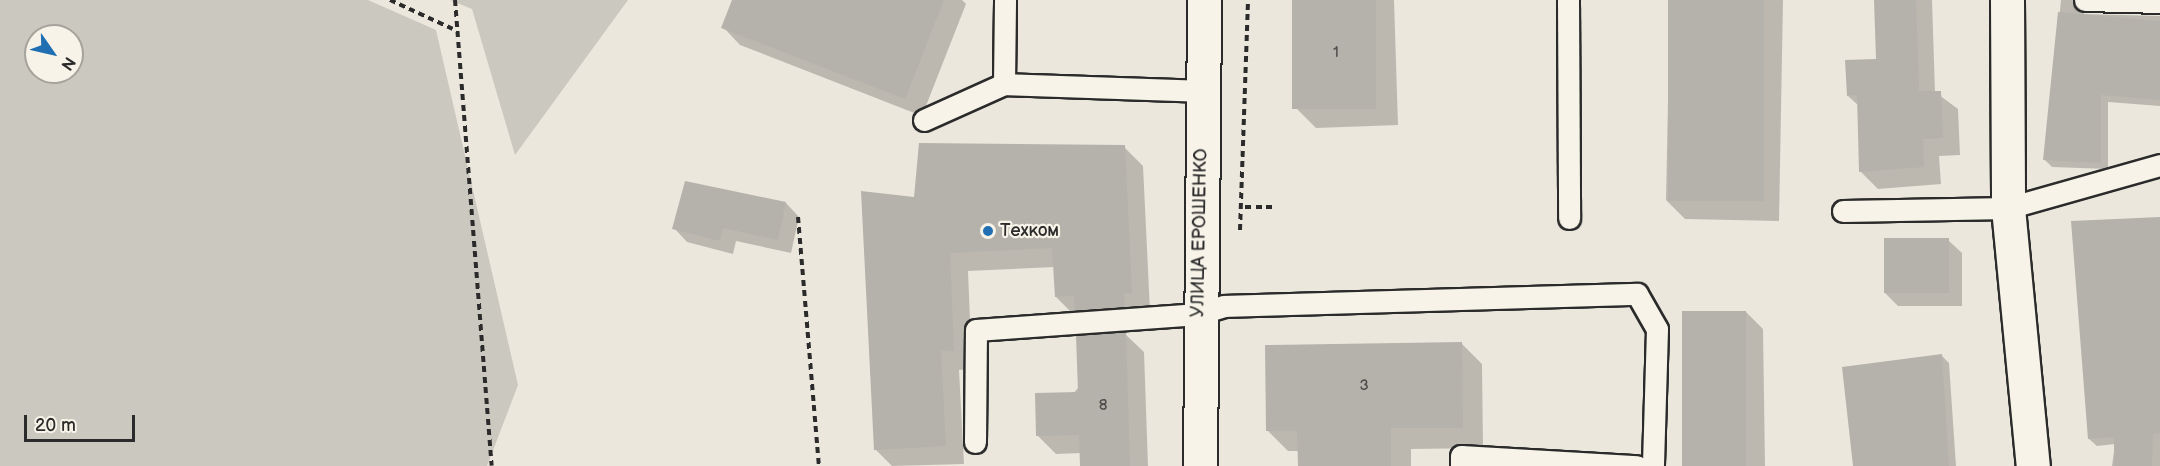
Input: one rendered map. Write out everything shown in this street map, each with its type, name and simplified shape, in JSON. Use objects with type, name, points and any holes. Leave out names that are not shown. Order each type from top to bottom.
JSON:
[{"type":"street","name":"УЛИЦА ЕРОШЕНКО","points":[[1200,466],[1198,314],[1204,0]]},
{"type":"street","points":[[2007,0],[2008,208],[2033,466]]},
{"type":"lane","points":[[1004,84],[1005,0]]},
{"type":"lane","points":[[1568,0],[1569,218]]},
{"type":"lane","points":[[2085,0],[2160,2]]},
{"type":"lane","points":[[924,120],[1004,84],[1203,91]]},
{"type":"lane","points":[[1843,211],[2008,208],[2160,165]]},
{"type":"lane","points":[[975,442],[976,330],[1198,314],[1224,306],[1636,294],[1657,329],[1653,466]]},
{"type":"lane","points":[[1461,466],[1461,456],[1637,466]]},
{"type":"path","points":[[390,0],[453,29]]},
{"type":"path","points":[[455,0],[453,29],[492,466]]},
{"type":"path","points":[[1245,207],[1272,207]]},
{"type":"path","points":[[798,217],[819,466]]},
{"type":"shaded area","points":[[0,0],[368,0],[436,30],[518,385],[487,466],[0,466]]},
{"type":"shaded area","points":[[450,0],[628,0],[515,155],[472,9]]},
{"type":"building","points":[[732,0],[944,0],[905,99],[721,28]]},
{"type":"building","points":[[1292,0],[1376,0],[1376,109],[1292,109]]},
{"type":"building","points":[[1668,0],[1764,0],[1764,201],[1668,201]]},
{"type":"building","points":[[1874,0],[1916,0],[1919,91],[1941,91],[1943,138],[1923,139],[1924,167],[1859,172],[1857,95],[1847,96],[1845,60],[1876,59]]},
{"type":"building","points":[[2058,12],[2160,21],[2160,100],[2101,95],[2101,163],[2043,160]]},
{"type":"building","points":[[919,143],[1125,145],[1132,293],[1124,294],[1125,307],[1075,310],[1074,296],[1055,297],[1052,248],[950,253],[954,351],[941,351],[946,446],[874,450],[861,191],[914,197]]},
{"type":"building","points":[[685,181],[786,202],[778,240],[723,228],[720,241],[672,229]]},
{"type":"building","points":[[2160,217],[2160,433],[2153,434],[2152,466],[2114,466],[2114,437],[2088,439],[2071,221]]},
{"type":"building","points":[[1884,238],[1949,238],[1949,293],[1884,293]]},
{"type":"building","points":[[1682,311],[1746,311],[1746,466],[1682,466]]},
{"type":"building","points":[[1126,332],[1130,466],[1080,466],[1079,435],[1036,436],[1035,393],[1078,392],[1076,336]]},
{"type":"building","points":[[1462,342],[1463,428],[1391,428],[1391,466],[1298,466],[1297,431],[1266,431],[1265,345]]},
{"type":"building","points":[[1942,354],[1949,466],[1853,466],[1842,367]]},
{"type":"place","name":"Техком","points":[[988,231]]}]
